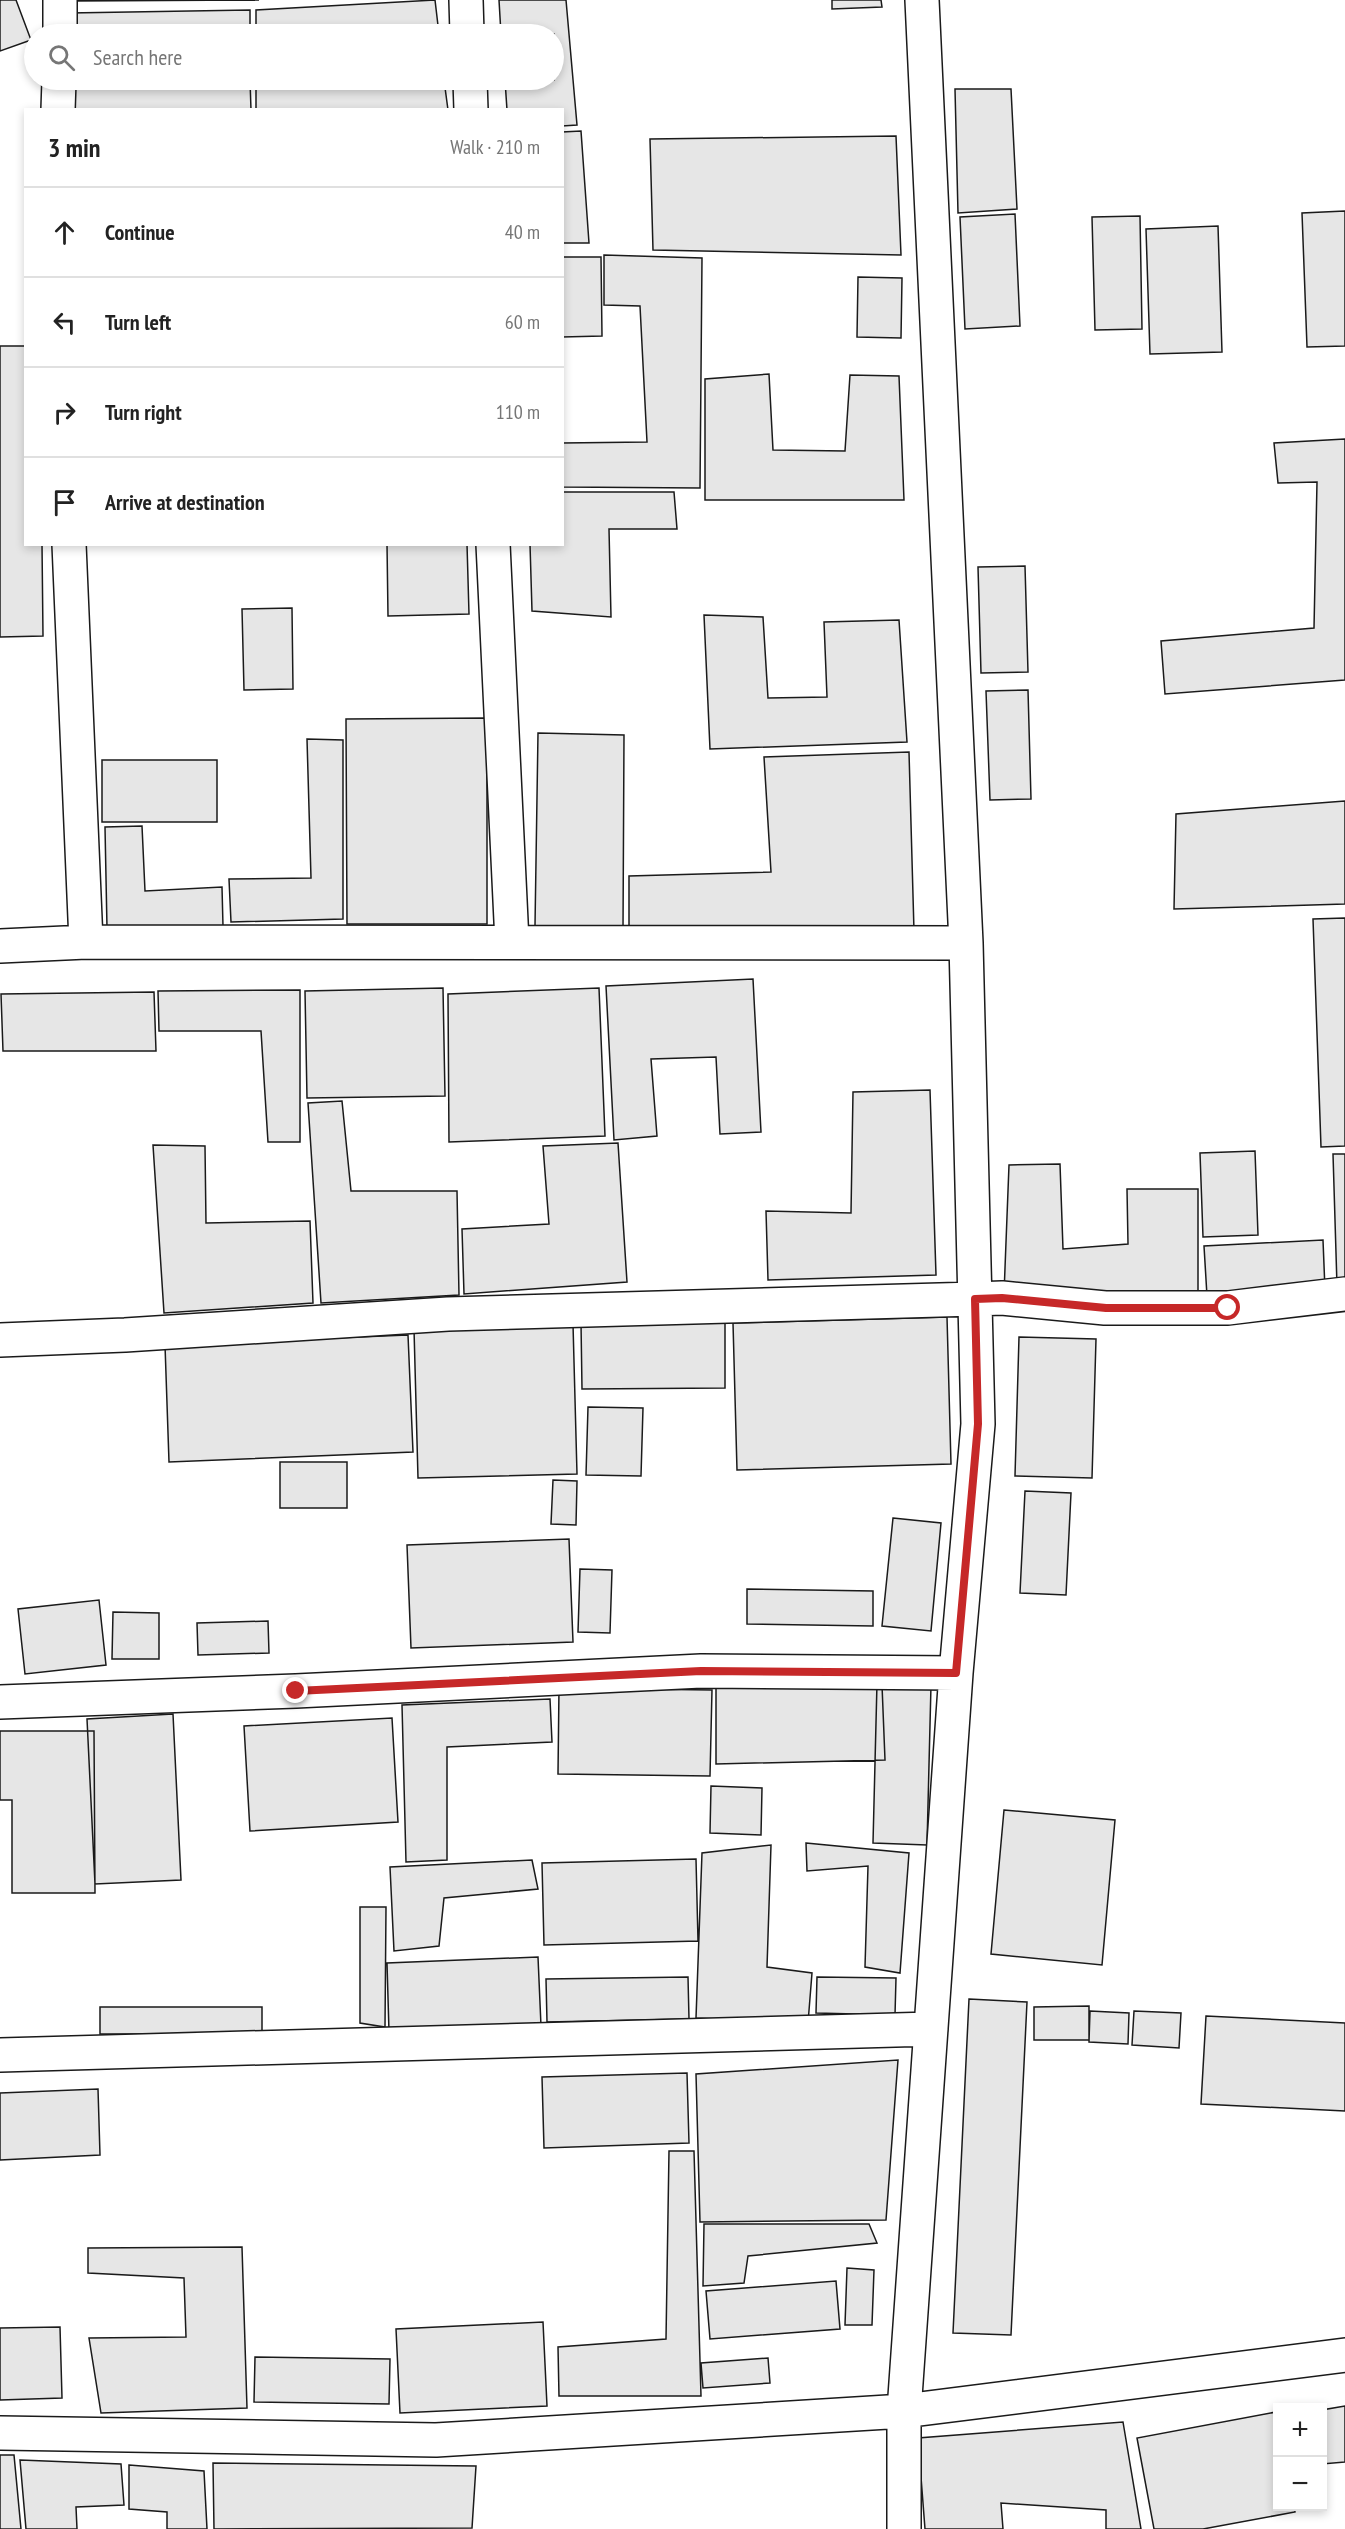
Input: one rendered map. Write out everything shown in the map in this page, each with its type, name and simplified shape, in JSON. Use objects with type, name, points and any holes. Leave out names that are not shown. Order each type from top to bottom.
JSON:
[{"type":"street","points":[[60,0],[60,24]]},
{"type":"street","points":[[466,0],[467,24]]},
{"type":"street","points":[[904,2529],[904,2411],[956,1673],[978,1424],[966,943],[922,0]]},
{"type":"street","points":[[58,108],[59,90]]},
{"type":"street","points":[[470,90],[471,108]]},
{"type":"street","points":[[69,546],[86,942]]},
{"type":"street","points":[[493,546],[513,942]]},
{"type":"street","points":[[0,945],[86,942],[966,943]]},
{"type":"street","points":[[0,1340],[125,1335],[448,1314],[1002,1298],[1106,1308],[1228,1308],[1345,1294]]},
{"type":"street","points":[[0,1702],[296,1691],[701,1671],[956,1673]]},
{"type":"street","points":[[0,2055],[931,2029]]},
{"type":"street","points":[[0,2433],[436,2440],[904,2411],[1345,2355]]},
{"type":"building","points":[[0,0],[16,0],[25,24],[24,42],[0,51]]},
{"type":"building","points":[[73,0],[259,0],[73,1]]},
{"type":"building","points":[[435,0],[438,24],[256,24],[256,10]]},
{"type":"building","points":[[499,0],[566,0],[577,125],[564,126],[564,108],[507,108],[506,90],[564,90],[564,24],[500,24]]},
{"type":"building","points":[[832,0],[881,0],[882,7],[832,9]]},
{"type":"building","points":[[250,10],[250,24],[70,24],[69,13]]},
{"type":"building","points":[[955,89],[1011,89],[1017,209],[958,213]]},
{"type":"building","points":[[73,90],[250,90],[251,108],[74,108]]},
{"type":"building","points":[[256,90],[445,90],[448,108],[256,108]]},
{"type":"building","points":[[581,131],[589,243],[564,243],[564,132]]},
{"type":"building","points":[[896,136],[901,255],[653,250],[650,139]]},
{"type":"building","points":[[1345,211],[1345,346],[1307,347],[1302,213]]},
{"type":"building","points":[[1015,214],[1020,326],[965,329],[960,217]]},
{"type":"building","points":[[1140,216],[1142,329],[1095,330],[1092,217]]},
{"type":"building","points":[[1218,226],[1222,352],[1150,354],[1146,229]]},
{"type":"building","points":[[604,255],[702,258],[700,488],[564,487],[564,443],[647,442],[640,306],[604,305]]},
{"type":"building","points":[[564,257],[601,257],[602,336],[564,337]]},
{"type":"building","points":[[858,277],[902,278],[901,338],[857,337]]},
{"type":"building","points":[[0,346],[24,346],[24,546],[42,546],[43,636],[0,637]]},
{"type":"building","points":[[769,374],[773,450],[845,451],[850,375],[899,376],[904,500],[705,500],[705,379]]},
{"type":"building","points":[[1345,439],[1345,680],[1165,694],[1161,641],[1314,628],[1317,482],[1278,483],[1274,443]]},
{"type":"building","points":[[564,492],[674,492],[677,529],[609,529],[611,617],[532,611],[530,546],[564,546]]},
{"type":"building","points":[[387,546],[467,546],[469,614],[388,616]]},
{"type":"building","points":[[1025,566],[1028,672],[981,673],[978,567]]},
{"type":"building","points":[[292,608],[293,689],[244,690],[242,609]]},
{"type":"building","points":[[704,615],[763,617],[768,698],[827,697],[824,622],[899,620],[907,742],[710,749]]},
{"type":"building","points":[[1028,690],[1031,799],[990,800],[986,691]]},
{"type":"building","points":[[487,718],[487,924],[347,924],[346,719]]},
{"type":"building","points":[[538,733],[624,735],[623,931],[535,926]]},
{"type":"building","points":[[307,739],[343,740],[343,919],[231,922],[229,879],[311,878]]},
{"type":"building","points":[[909,752],[914,931],[629,934],[629,876],[771,872],[764,757]]},
{"type":"building","points":[[102,760],[217,760],[217,822],[102,822]]},
{"type":"building","points":[[1345,801],[1345,904],[1174,909],[1176,814]]},
{"type":"building","points":[[142,826],[145,891],[222,887],[223,926],[107,928],[105,827]]},
{"type":"building","points":[[1345,918],[1345,1146],[1321,1147],[1313,919]]},
{"type":"building","points":[[753,979],[761,1132],[720,1134],[716,1057],[651,1059],[657,1136],[614,1140],[606,986]]},
{"type":"building","points":[[443,988],[445,1096],[307,1098],[305,991]]},
{"type":"building","points":[[599,988],[605,1136],[449,1142],[448,994]]},
{"type":"building","points":[[300,990],[300,1142],[268,1142],[261,1031],[159,1031],[158,991]]},
{"type":"building","points":[[154,992],[156,1051],[3,1051],[1,994]]},
{"type":"building","points":[[930,1090],[936,1275],[768,1280],[766,1211],[851,1213],[853,1092]]},
{"type":"building","points":[[342,1101],[351,1191],[457,1191],[459,1295],[321,1303],[308,1103]]},
{"type":"building","points":[[618,1143],[627,1282],[464,1294],[462,1229],[549,1224],[543,1146]]},
{"type":"building","points":[[153,1145],[205,1146],[206,1223],[310,1221],[313,1303],[164,1313]]},
{"type":"building","points":[[1255,1151],[1258,1235],[1203,1237],[1200,1153]]},
{"type":"building","points":[[1333,1154],[1345,1154],[1345,1285],[1337,1286]]},
{"type":"building","points":[[1060,1164],[1063,1249],[1128,1244],[1127,1189],[1198,1189],[1198,1300],[1004,1294],[1009,1165]]},
{"type":"building","points":[[1323,1240],[1325,1290],[1207,1296],[1204,1246]]},
{"type":"building","points":[[947,1317],[951,1464],[737,1470],[733,1323]]},
{"type":"building","points":[[725,1322],[725,1388],[582,1389],[581,1323]]},
{"type":"building","points":[[573,1324],[577,1474],[418,1478],[414,1329]]},
{"type":"building","points":[[408,1335],[413,1452],[169,1462],[165,1345]]},
{"type":"building","points":[[1019,1337],[1096,1339],[1092,1478],[1015,1476]]},
{"type":"building","points":[[588,1407],[643,1408],[641,1476],[586,1475]]},
{"type":"building","points":[[280,1462],[347,1462],[347,1508],[280,1508]]},
{"type":"building","points":[[553,1480],[577,1481],[576,1525],[551,1524]]},
{"type":"building","points":[[1025,1491],[1071,1493],[1066,1595],[1020,1593]]},
{"type":"building","points":[[893,1518],[941,1523],[931,1631],[882,1626]]},
{"type":"building","points":[[569,1539],[573,1642],[411,1648],[407,1545]]},
{"type":"building","points":[[580,1569],[612,1570],[610,1633],[578,1632]]},
{"type":"building","points":[[747,1589],[873,1591],[873,1626],[747,1624]]},
{"type":"building","points":[[99,1600],[106,1665],[25,1674],[18,1609]]},
{"type":"building","points":[[113,1612],[159,1613],[159,1659],[112,1659]]},
{"type":"building","points":[[268,1621],[269,1653],[198,1655],[197,1623]]},
{"type":"building","points":[[877,1683],[931,1685],[927,1845],[873,1843]]},
{"type":"building","points":[[882,1685],[885,1760],[716,1764],[716,1687]]},
{"type":"building","points":[[559,1688],[712,1690],[710,1776],[558,1774]]},
{"type":"building","points":[[550,1699],[552,1742],[447,1747],[447,1860],[406,1862],[402,1705]]},
{"type":"building","points":[[173,1714],[181,1880],[95,1884],[87,1719]]},
{"type":"building","points":[[392,1718],[398,1822],[250,1831],[244,1726]]},
{"type":"building","points":[[0,1731],[94,1731],[95,1893],[12,1893],[12,1800],[0,1800]]},
{"type":"building","points":[[711,1786],[762,1788],[761,1835],[710,1833]]},
{"type":"building","points":[[1004,1810],[1115,1820],[1102,1965],[991,1954]]},
{"type":"building","points":[[806,1843],[909,1853],[900,1973],[865,1967],[868,1866],[807,1871]]},
{"type":"building","points":[[771,1845],[767,1967],[812,1973],[808,2023],[696,2018],[702,1853]]},
{"type":"building","points":[[696,1859],[698,1941],[544,1945],[542,1863]]},
{"type":"building","points":[[532,1860],[538,1889],[444,1898],[439,1946],[394,1951],[390,1867]]},
{"type":"building","points":[[360,1907],[386,1907],[385,2027],[360,2023]]},
{"type":"building","points":[[538,1957],[541,2026],[389,2032],[387,1963]]},
{"type":"building","points":[[688,1977],[689,2019],[547,2022],[546,1979]]},
{"type":"building","points":[[817,1977],[896,1978],[895,2015],[816,2013]]},
{"type":"building","points":[[969,1999],[1027,2002],[1011,2335],[953,2333]]},
{"type":"building","points":[[1089,2006],[1089,2040],[1034,2040],[1034,2007]]},
{"type":"building","points":[[100,2007],[262,2007],[262,2034],[100,2034]]},
{"type":"building","points":[[1090,2011],[1129,2013],[1128,2044],[1089,2042]]},
{"type":"building","points":[[1134,2011],[1181,2013],[1179,2048],[1132,2045]]},
{"type":"building","points":[[1206,2016],[1345,2023],[1345,2111],[1201,2104]]},
{"type":"building","points":[[898,2060],[886,2220],[700,2222],[696,2074]]},
{"type":"building","points":[[687,2073],[689,2143],[544,2148],[542,2077]]},
{"type":"building","points":[[98,2089],[100,2155],[0,2160],[0,2093]]},
{"type":"building","points":[[669,2151],[694,2151],[701,2396],[559,2396],[558,2347],[666,2339]]},
{"type":"building","points":[[704,2224],[869,2224],[877,2243],[748,2256],[744,2283],[703,2286]]},
{"type":"building","points":[[242,2247],[247,2408],[101,2413],[89,2338],[186,2337],[184,2278],[88,2273],[88,2248]]},
{"type":"building","points":[[847,2268],[874,2270],[872,2325],[845,2325]]},
{"type":"building","points":[[836,2281],[840,2329],[710,2339],[706,2291]]},
{"type":"building","points":[[543,2322],[547,2406],[400,2413],[396,2329]]},
{"type":"building","points":[[60,2327],[62,2398],[0,2400],[0,2328]]},
{"type":"building","points":[[255,2357],[390,2359],[389,2404],[254,2402]]},
{"type":"building","points":[[768,2358],[770,2383],[703,2388],[701,2363]]},
{"type":"building","points":[[1345,2406],[1345,2462],[1327,2464],[1327,2409]]},
{"type":"building","points":[[1273,2413],[1273,2511],[1295,2512],[1203,2529],[1154,2529],[1137,2438]]},
{"type":"building","points":[[1123,2422],[1141,2529],[1106,2529],[1106,2510],[1001,2503],[1003,2529],[925,2529],[918,2438]]},
{"type":"building","points":[[0,2455],[14,2455],[21,2529],[0,2529]]},
{"type":"building","points":[[20,2460],[121,2464],[124,2505],[76,2507],[77,2529],[26,2529]]},
{"type":"building","points":[[213,2463],[476,2466],[472,2528],[214,2529]]},
{"type":"building","points":[[129,2465],[204,2471],[207,2529],[167,2529],[167,2512],[129,2509]]},
{"type":"route","points":[[296,1691],[701,1671],[956,1673],[978,1424],[975,1299],[1002,1298],[1106,1308],[1228,1308]]}]
